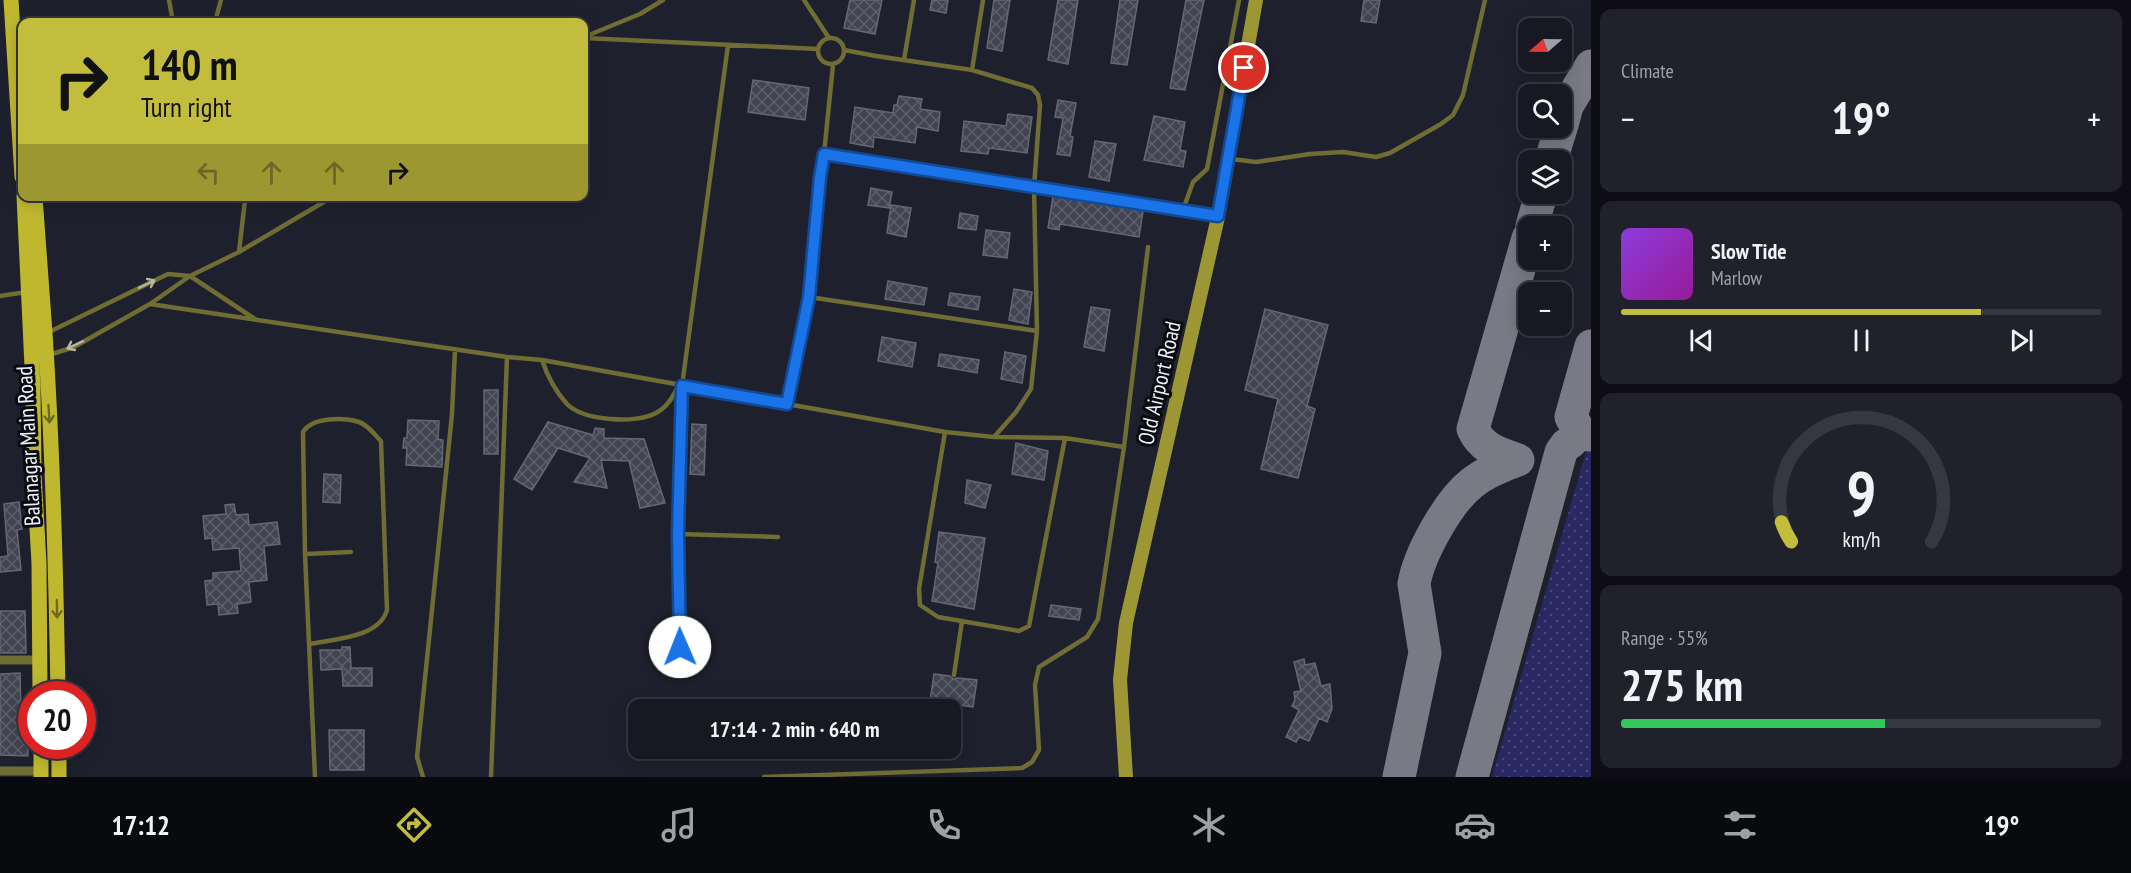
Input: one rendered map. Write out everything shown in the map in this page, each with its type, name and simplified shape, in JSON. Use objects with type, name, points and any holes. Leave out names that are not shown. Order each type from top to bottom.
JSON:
[{"type":"main road","points":[[11,0],[18,113]]},
{"type":"main road","points":[[21,0],[23,18]]},
{"type":"main road","name":"Old Airport Road","points":[[1126,777],[1119,680],[1126,623],[1218,216],[1256,0]]},
{"type":"main road","name":"Balanagar Main Road","points":[[25,201],[35,291],[56,572],[58,681]]},
{"type":"main road","name":"Balanagar Main Road","points":[[35,201],[35,291]]},
{"type":"main road","name":"Balanagar Main Road","points":[[39,357],[34,475],[39,562],[40,681]]},
{"type":"main road","points":[[59,759],[59,777]]},
{"type":"street","points":[[0,660],[40,660]]},
{"type":"street","points":[[0,771],[41,774]]},
{"type":"lane","points":[[169,0],[172,18]]},
{"type":"lane","points":[[216,18],[221,0]]},
{"type":"lane","points":[[588,36],[640,14],[663,0]]},
{"type":"lane","points":[[804,0],[829,38],[839,41],[844,50],[842,59],[833,65]]},
{"type":"lane","points":[[904,60],[914,0]]},
{"type":"lane","points":[[972,70],[983,0]]},
{"type":"lane","points":[[1184,210],[1193,182],[1208,169],[1239,0]]},
{"type":"lane","points":[[1228,159],[1256,162],[1342,152],[1376,157],[1390,153],[1442,124],[1453,115],[1463,95],[1485,0]]},
{"type":"lane","points":[[588,38],[818,49]]},
{"type":"lane","points":[[829,38],[822,42],[818,49],[821,60],[833,65]]},
{"type":"lane","points":[[680,670],[678,534],[680,385],[728,45]]},
{"type":"lane","points":[[844,50],[972,70],[1032,88],[1038,94],[1040,105],[1034,187],[1037,331],[1031,389],[1017,412],[994,437]]},
{"type":"lane","points":[[787,404],[809,297],[833,65]]},
{"type":"lane","points":[[824,154],[1218,216]]},
{"type":"lane","points":[[239,252],[245,201]]},
{"type":"lane","points":[[39,357],[74,347],[150,304],[190,276],[239,252],[326,201]]},
{"type":"lane","points":[[764,777],[1022,768],[1032,762],[1039,750],[1035,685],[1039,667],[1087,637],[1098,619],[1124,447],[1148,246]]},
{"type":"lane","points":[[38,335],[168,274],[190,276],[258,320]]},
{"type":"lane","points":[[0,297],[35,291]]},
{"type":"lane","points":[[809,297],[1037,331]]},
{"type":"lane","points":[[150,304],[455,350],[542,360],[945,432],[994,437],[1065,438],[1124,447]]},
{"type":"lane","points":[[423,777],[417,757],[452,414],[455,350]]},
{"type":"lane","points":[[491,777],[507,357]]},
{"type":"lane","points":[[542,360],[548,377],[568,404],[594,417],[626,420],[656,413],[669,403],[680,385]]},
{"type":"lane","points":[[310,644],[370,629],[381,621],[387,610],[381,441],[361,422],[329,420],[306,427],[303,432],[305,554],[315,777]]},
{"type":"lane","points":[[945,432],[919,589],[920,605],[938,617],[1018,632],[1029,626],[1065,438]]},
{"type":"lane","points":[[678,534],[778,537]]},
{"type":"lane","points":[[305,554],[351,552]]},
{"type":"lane","points":[[954,675],[962,621]]},
{"type":"shaded area","points":[[1591,450],[1591,777],[1492,777],[1586,452]]},
{"type":"building","points":[[850,0],[882,0],[875,34],[844,28]]},
{"type":"building","points":[[932,0],[948,0],[946,13],[930,10]]},
{"type":"building","points":[[994,0],[1010,0],[1002,51],[987,48]]},
{"type":"building","points":[[1058,0],[1078,0],[1068,64],[1048,60]]},
{"type":"building","points":[[1120,0],[1138,0],[1127,65],[1111,63]]},
{"type":"building","points":[[1186,0],[1204,0],[1185,90],[1170,88]]},
{"type":"building","points":[[1364,0],[1380,0],[1376,23],[1361,21]]},
{"type":"building","points":[[753,80],[809,88],[805,120],[748,112]]},
{"type":"building","points":[[899,96],[922,99],[920,109],[940,112],[938,131],[917,127],[915,143],[874,137],[873,147],[850,143],[855,107],[893,113]]},
{"type":"building","points":[[1058,100],[1076,103],[1070,136],[1073,137],[1070,156],[1057,154],[1063,118],[1055,117]]},
{"type":"building","points":[[1008,114],[1032,117],[1027,153],[989,148],[988,154],[961,151],[964,121],[1006,126]]},
{"type":"building","points":[[1154,116],[1185,122],[1180,150],[1186,151],[1183,167],[1144,160]]},
{"type":"building","points":[[1095,141],[1116,144],[1109,181],[1089,177]]},
{"type":"building","points":[[871,188],[892,192],[889,208],[868,205]]},
{"type":"building","points":[[1053,196],[1143,211],[1139,237],[1060,224],[1059,230],[1048,228]]},
{"type":"building","points":[[891,205],[911,208],[906,237],[887,233]]},
{"type":"building","points":[[960,213],[978,216],[976,230],[958,228]]},
{"type":"building","points":[[986,230],[1010,233],[1007,258],[983,255]]},
{"type":"building","points":[[888,281],[927,288],[924,305],[885,299]]},
{"type":"building","points":[[1014,289],[1032,292],[1028,324],[1009,320]]},
{"type":"building","points":[[950,293],[980,297],[978,310],[948,305]]},
{"type":"building","points":[[1091,307],[1110,310],[1104,351],[1084,347]]},
{"type":"building","points":[[1265,309],[1328,325],[1307,406],[1315,409],[1298,478],[1261,469],[1278,399],[1245,390]]},
{"type":"building","points":[[882,337],[916,343],[912,367],[878,361]]},
{"type":"building","points":[[1005,352],[1026,356],[1022,383],[1001,379]]},
{"type":"building","points":[[940,354],[979,360],[977,373],[938,366]]},
{"type":"building","points":[[484,390],[498,390],[498,454],[484,454]]},
{"type":"building","points":[[408,420],[439,421],[438,439],[443,440],[442,467],[406,465],[407,448],[403,448],[404,438],[407,438]]},
{"type":"building","points":[[548,422],[593,435],[595,428],[604,429],[604,438],[644,439],[665,503],[640,508],[629,461],[601,460],[607,488],[574,482],[590,458],[558,448],[532,490],[514,479]]},
{"type":"building","points":[[692,424],[706,425],[704,475],[690,474]]},
{"type":"building","points":[[1016,443],[1048,451],[1044,480],[1012,474]]},
{"type":"building","points":[[324,474],[341,475],[340,503],[323,502]]},
{"type":"building","points":[[967,480],[991,485],[985,508],[965,503]]},
{"type":"building","points":[[19,502],[22,529],[17,530],[21,570],[0,572],[0,557],[8,556],[4,504]]},
{"type":"building","points":[[234,504],[236,515],[248,514],[249,525],[277,522],[280,544],[264,546],[267,580],[249,582],[251,602],[237,604],[238,613],[219,615],[218,604],[207,605],[205,581],[213,580],[213,573],[241,571],[239,548],[213,550],[212,538],[205,539],[203,516],[226,514],[225,505]]},
{"type":"building","points":[[939,532],[985,538],[974,609],[932,601],[938,563],[935,562]]},
{"type":"building","points":[[1051,605],[1081,609],[1079,620],[1049,616]]},
{"type":"building","points":[[0,611],[25,611],[26,653],[0,653]]},
{"type":"building","points":[[342,647],[350,647],[351,668],[372,668],[372,686],[343,686],[342,669],[321,670],[320,650],[342,650]]},
{"type":"building","points":[[1304,659],[1305,665],[1315,663],[1321,686],[1330,684],[1332,709],[1327,722],[1319,718],[1309,741],[1299,737],[1296,742],[1286,737],[1299,710],[1292,706],[1295,700],[1294,692],[1301,691],[1294,662]]},
{"type":"building","points":[[20,673],[20,681],[18,681],[18,756],[0,755],[0,674]]},
{"type":"building","points":[[934,674],[950,676],[953,679],[977,680],[973,707],[961,705],[961,699],[930,699]]},
{"type":"building","points":[[329,730],[364,730],[364,770],[330,770]]},
{"type":"taxiway","points":[[1572,98],[1591,66]]},
{"type":"taxiway","points":[[1554,150],[1558,138]]},
{"type":"taxiway","points":[[1535,216],[1538,204]]},
{"type":"taxiway","points":[[1399,777],[1425,653],[1414,584],[1422,558],[1444,515],[1463,492],[1483,476],[1518,460],[1486,446],[1473,429],[1519,270]]},
{"type":"taxiway","points":[[1588,435],[1580,432],[1571,417],[1591,346]]},
{"type":"taxiway","points":[[1472,777],[1561,452],[1571,442]]},
{"type":"route","points":[[680,647],[678,534],[682,386],[787,404],[809,297],[824,154],[1218,216],[1244,68]]}]
